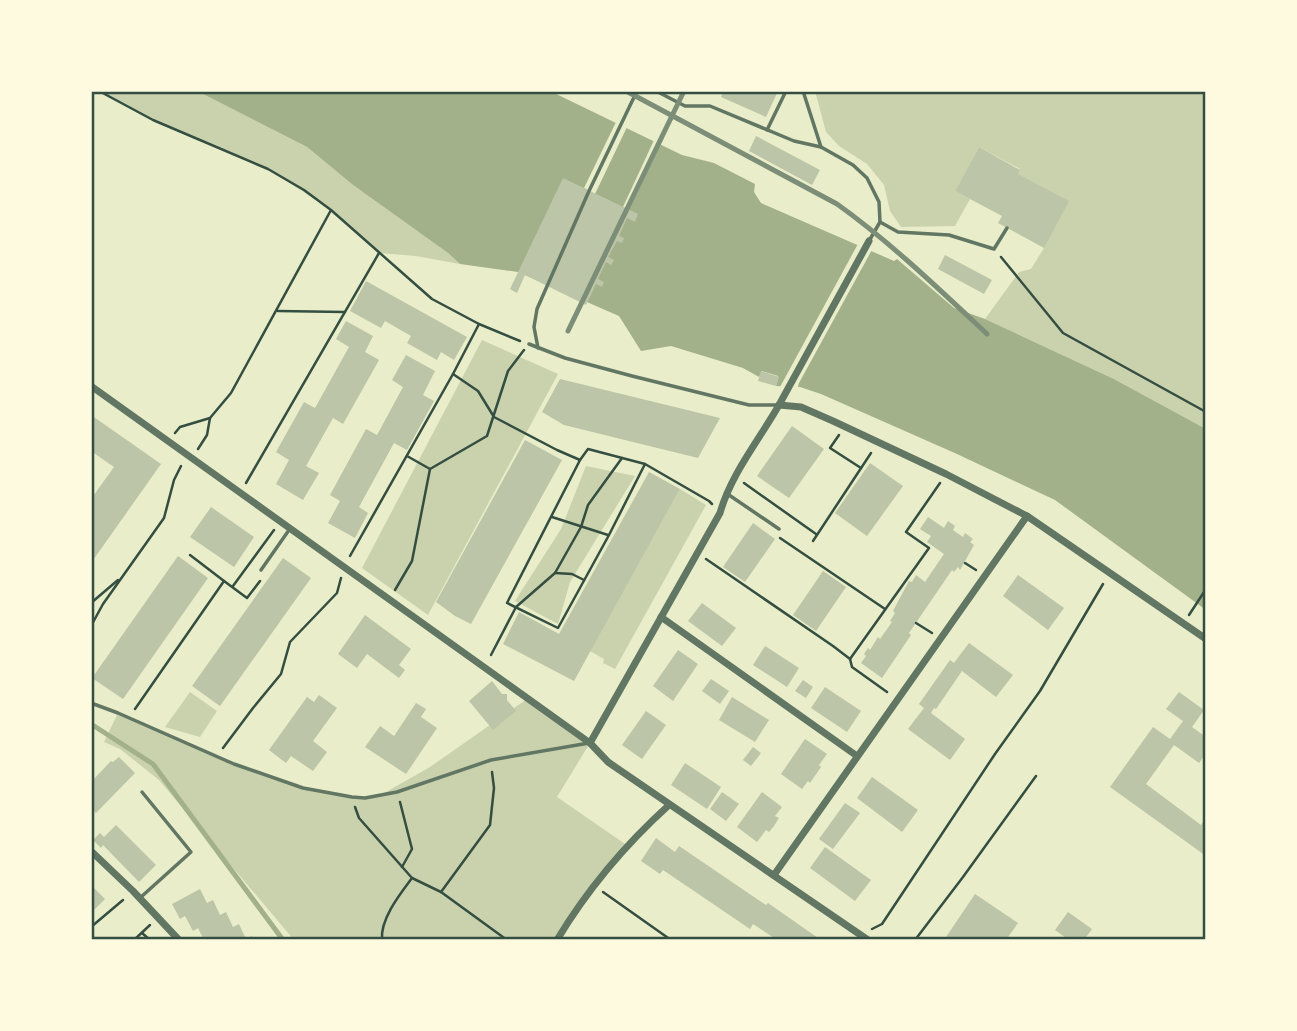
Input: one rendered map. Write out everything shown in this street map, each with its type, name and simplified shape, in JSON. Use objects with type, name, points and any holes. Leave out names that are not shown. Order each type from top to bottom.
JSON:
[{"type":"street","points":[[590,743],[869,241]]},
{"type":"street","points":[[91,386],[590,743],[608,762],[865,938]]},
{"type":"street","points":[[779,405],[801,407],[844,426],[1027,516],[1206,639]]},
{"type":"street","points":[[774,875],[1027,516]]},
{"type":"street","points":[[661,617],[857,756]]},
{"type":"street","points":[[557,940],[595,886],[628,846],[669,805]]},
{"type":"street","points":[[91,851],[179,940]]},
{"type":"lane","points":[[538,348],[534,327],[537,309],[637,91]]},
{"type":"lane","points":[[656,91],[685,106],[710,106],[794,141],[821,147],[853,166],[867,178],[879,202],[880,222],[869,241]]},
{"type":"lane","points":[[767,130],[786,91]]},
{"type":"lane","points":[[803,91],[821,147]]},
{"type":"lane","points":[[880,222],[898,232],[949,235],[994,249],[1007,228]]},
{"type":"lane","points":[[529,344],[565,358],[632,376],[748,404],[779,405]]},
{"type":"lane","points":[[727,494],[779,529]]},
{"type":"lane","points":[[261,570],[290,529]]},
{"type":"lane","points":[[91,704],[217,757],[303,788],[352,797],[365,798],[397,792],[491,760],[590,743]]},
{"type":"lane","points":[[140,898],[191,852],[142,792]]},
{"type":"path","points":[[99,91],[153,120],[268,169],[304,190],[331,210],[432,299],[479,324],[529,344],[508,370],[486,436],[430,469],[412,561],[389,601]]},
{"type":"path","points":[[91,626],[103,604],[164,518],[174,480],[182,464],[195,459],[210,418],[231,393],[331,210]]},
{"type":"path","points":[[994,249],[1063,333],[1206,412]]},
{"type":"path","points":[[241,493],[379,253]]},
{"type":"path","points":[[276,311],[345,312]]},
{"type":"path","points":[[217,757],[281,674],[290,642],[337,593],[344,567],[479,324]]},
{"type":"path","points":[[453,374],[478,391],[494,417],[580,460]]},
{"type":"path","points":[[168,441],[180,427],[210,418]]},
{"type":"path","points":[[844,426],[830,448],[861,468]]},
{"type":"path","points":[[813,541],[878,442]]},
{"type":"path","points":[[645,464],[558,628],[507,603],[588,449],[645,464],[709,500],[720,513]]},
{"type":"path","points":[[407,456],[430,469]]},
{"type":"path","points":[[484,668],[516,607],[555,573],[582,527],[588,505],[622,458]]},
{"type":"path","points":[[850,659],[929,548],[906,532],[946,474]]},
{"type":"path","points":[[736,477],[817,534]]},
{"type":"path","points":[[552,517],[609,535]]},
{"type":"path","points":[[232,587],[280,521]]},
{"type":"path","points":[[781,539],[885,609]]},
{"type":"path","points":[[697,553],[850,659],[852,667],[898,699]]},
{"type":"path","points":[[190,555],[247,598],[263,576]]},
{"type":"path","points":[[865,938],[882,924],[1040,691],[1110,572]]},
{"type":"path","points":[[555,573],[572,574],[584,580]]},
{"type":"path","points":[[91,603],[123,575]]},
{"type":"path","points":[[129,718],[224,581]]},
{"type":"path","points":[[1193,610],[1206,589]]},
{"type":"path","points":[[916,623],[940,639]]},
{"type":"path","points":[[441,892],[490,825],[494,788],[491,760]]},
{"type":"path","points":[[915,940],[1036,776]]},
{"type":"path","points":[[397,792],[412,849],[402,867]]},
{"type":"path","points":[[352,797],[359,818],[412,878],[441,892],[507,940]]},
{"type":"path","points":[[383,940],[382,934],[393,905],[412,878]]},
{"type":"path","points":[[595,886],[671,940]]},
{"type":"path","points":[[91,927],[133,891]]},
{"type":"path","points":[[134,940],[158,918]]},
{"type":"path","points":[[142,932],[150,940]]},
{"type":"shaded area","points":[[99,91],[197,91],[307,147],[353,185],[460,264],[379,253],[331,210],[268,169],[153,120]]},
{"type":"shaded area","points":[[197,91],[550,91],[682,155],[714,163],[755,184],[754,192],[761,203],[894,261],[897,259],[954,308],[985,319],[1114,379],[1206,429],[1206,610],[1055,500],[957,454],[821,394],[800,387],[776,386],[778,376],[762,371],[759,377],[743,368],[671,346],[641,351],[619,316],[518,272],[460,264],[353,185],[307,147]]},
{"type":"shaded area","points":[[815,91],[1206,91],[1206,429],[1114,379],[985,319],[1019,272],[1031,269],[1044,248],[1018,174],[1020,169],[979,147],[955,191],[970,199],[955,226],[901,227],[890,211],[884,185],[867,164],[839,146],[826,132]]},
{"type":"shaded area","points":[[482,340],[558,374],[428,615],[362,568]]},
{"type":"shaded area","points":[[586,466],[635,476],[570,582],[558,624],[515,601],[561,529]]},
{"type":"shaded area","points":[[680,489],[706,505],[615,669],[603,663],[604,659],[590,651]]},
{"type":"shaded area","points":[[190,692],[217,711],[200,737],[165,727]]},
{"type":"shaded area","points":[[527,699],[590,743],[557,797],[628,846],[557,940],[294,940],[159,780],[120,749],[104,742],[118,713],[234,764],[303,788],[365,798],[379,796],[430,767]]},
{"type":"pier","points":[[617,120],[628,125],[595,194],[584,188]]},
{"type":"pier","points":[[655,138],[662,141],[629,210],[623,207]]},
{"type":"pier","points":[[859,242],[873,248],[797,390],[780,387]]},
{"type":"building","points":[[723,91],[778,91],[766,117],[721,97]]},
{"type":"building","points":[[756,136],[820,170],[812,185],[749,151]]},
{"type":"building","points":[[979,147],[1020,170],[1018,174],[1069,201],[1044,248],[998,223],[1002,216],[955,191]]},
{"type":"building","points":[[563,178],[638,214],[635,222],[627,218],[619,236],[624,238],[622,243],[617,241],[608,257],[614,260],[611,265],[606,262],[598,279],[604,282],[602,287],[596,284],[586,305],[525,275],[517,293],[510,289]]},
{"type":"building","points":[[945,255],[992,280],[984,294],[938,269]]},
{"type":"building","points":[[366,281],[467,337],[454,360],[441,352],[437,360],[407,343],[411,336],[385,321],[381,328],[350,311]]},
{"type":"building","points":[[346,321],[373,336],[365,352],[379,360],[343,424],[333,418],[306,466],[319,473],[303,500],[276,484],[289,460],[276,452],[304,402],[315,408],[349,347],[336,339]]},
{"type":"building","points":[[406,355],[435,371],[423,395],[434,401],[407,450],[394,443],[359,507],[368,513],[355,538],[328,523],[340,501],[330,495],[366,429],[377,435],[403,387],[392,380]]},
{"type":"building","points":[[761,371],[779,377],[776,386],[758,381]]},
{"type":"building","points":[[560,379],[720,418],[698,458],[564,425],[542,412]]},
{"type":"building","points":[[91,415],[161,464],[91,563],[91,499],[114,467],[91,451]]},
{"type":"building","points":[[792,426],[824,449],[789,498],[757,476]]},
{"type":"building","points":[[525,440],[562,460],[471,624],[436,602]]},
{"type":"building","points":[[870,463],[903,486],[867,536],[835,513]]},
{"type":"building","points":[[649,472],[680,489],[574,681],[503,644],[519,612],[559,634]]},
{"type":"building","points":[[211,507],[254,537],[234,567],[190,537]]},
{"type":"building","points":[[928,517],[944,528],[948,521],[955,526],[953,530],[963,537],[965,533],[973,539],[970,542],[974,545],[960,570],[958,567],[954,572],[952,570],[882,678],[861,663],[866,656],[864,654],[878,637],[880,639],[892,622],[890,621],[895,613],[893,611],[909,581],[912,582],[916,575],[925,582],[944,554],[927,542],[931,536],[920,529]]},
{"type":"building","points":[[753,523],[775,539],[745,582],[723,567]]},
{"type":"building","points":[[178,556],[208,578],[123,699],[92,678]]},
{"type":"building","points":[[283,558],[311,578],[220,706],[192,686]]},
{"type":"building","points":[[823,571],[846,587],[816,631],[793,615]]},
{"type":"building","points":[[1018,575],[1064,608],[1048,630],[1003,596]]},
{"type":"building","points":[[702,603],[736,628],[722,646],[688,621]]},
{"type":"building","points":[[365,615],[411,649],[399,665],[405,670],[399,678],[367,654],[357,668],[338,654]]},
{"type":"building","points":[[969,643],[1013,675],[996,697],[962,671],[936,709],[934,708],[931,713],[965,739],[950,760],[908,729],[924,708],[919,704],[950,660],[954,663]]},
{"type":"building","points":[[765,646],[799,668],[787,687],[753,665]]},
{"type":"building","points":[[678,650],[698,664],[673,701],[653,686]]},
{"type":"building","points":[[711,679],[729,691],[720,704],[702,691]]},
{"type":"building","points":[[803,680],[813,687],[806,698],[795,691]]},
{"type":"building","points":[[492,681],[502,694],[507,694],[507,700],[516,711],[493,730],[469,701]]},
{"type":"building","points":[[825,687],[861,711],[847,732],[811,708]]},
{"type":"building","points":[[1179,692],[1204,710],[1192,727],[1206,737],[1206,753],[1199,763],[1174,745],[1146,784],[1201,825],[1206,818],[1206,856],[1110,787],[1153,727],[1170,739],[1183,721],[1166,709]]},
{"type":"building","points":[[319,695],[337,708],[313,741],[327,752],[313,771],[291,756],[286,763],[269,750],[307,697],[314,702]]},
{"type":"building","points":[[732,697],[769,720],[755,742],[719,720]]},
{"type":"building","points":[[416,703],[426,709],[421,717],[437,728],[406,774],[365,747],[380,726],[394,736]]},
{"type":"building","points":[[646,711],[666,725],[642,759],[622,745]]},
{"type":"building","points":[[805,739],[827,754],[810,783],[808,781],[802,789],[781,774]]},
{"type":"building","points":[[753,747],[761,753],[751,766],[743,760]]},
{"type":"building","points":[[119,757],[135,773],[96,813],[91,808],[91,782],[111,761]]},
{"type":"building","points":[[685,763],[721,787],[707,809],[671,785]]},
{"type":"building","points":[[872,777],[918,810],[902,832],[857,798]]},
{"type":"building","points":[[722,792],[739,804],[726,821],[710,809]]},
{"type":"building","points":[[762,792],[782,807],[775,816],[779,818],[774,826],[769,832],[766,830],[757,842],[737,827]]},
{"type":"building","points":[[845,803],[860,813],[833,849],[819,839]]},
{"type":"building","points":[[116,825],[156,865],[139,882],[103,845],[101,848],[93,840],[100,833],[104,837]]},
{"type":"building","points":[[656,838],[675,852],[679,846],[821,940],[777,940],[753,924],[750,929],[663,870],[660,874],[641,861]]},
{"type":"building","points":[[825,847],[871,880],[855,901],[810,868]]},
{"type":"building","points":[[91,885],[105,899],[91,913]]},
{"type":"building","points":[[200,889],[207,903],[213,900],[220,915],[226,912],[233,927],[239,924],[246,939],[252,936],[254,940],[204,940],[198,928],[193,931],[185,916],[180,919],[172,904]]},
{"type":"building","points":[[975,894],[1018,923],[1006,940],[944,940]]},
{"type":"building","points":[[1068,912],[1092,929],[1084,940],[1069,940],[1055,930]]},
{"type":"waterway","points":[[91,724],[153,764],[283,940]]},
{"type":"railway","points":[[626,91],[837,204],[895,250],[987,334]]},
{"type":"railway","points":[[568,331],[684,91]]}]
